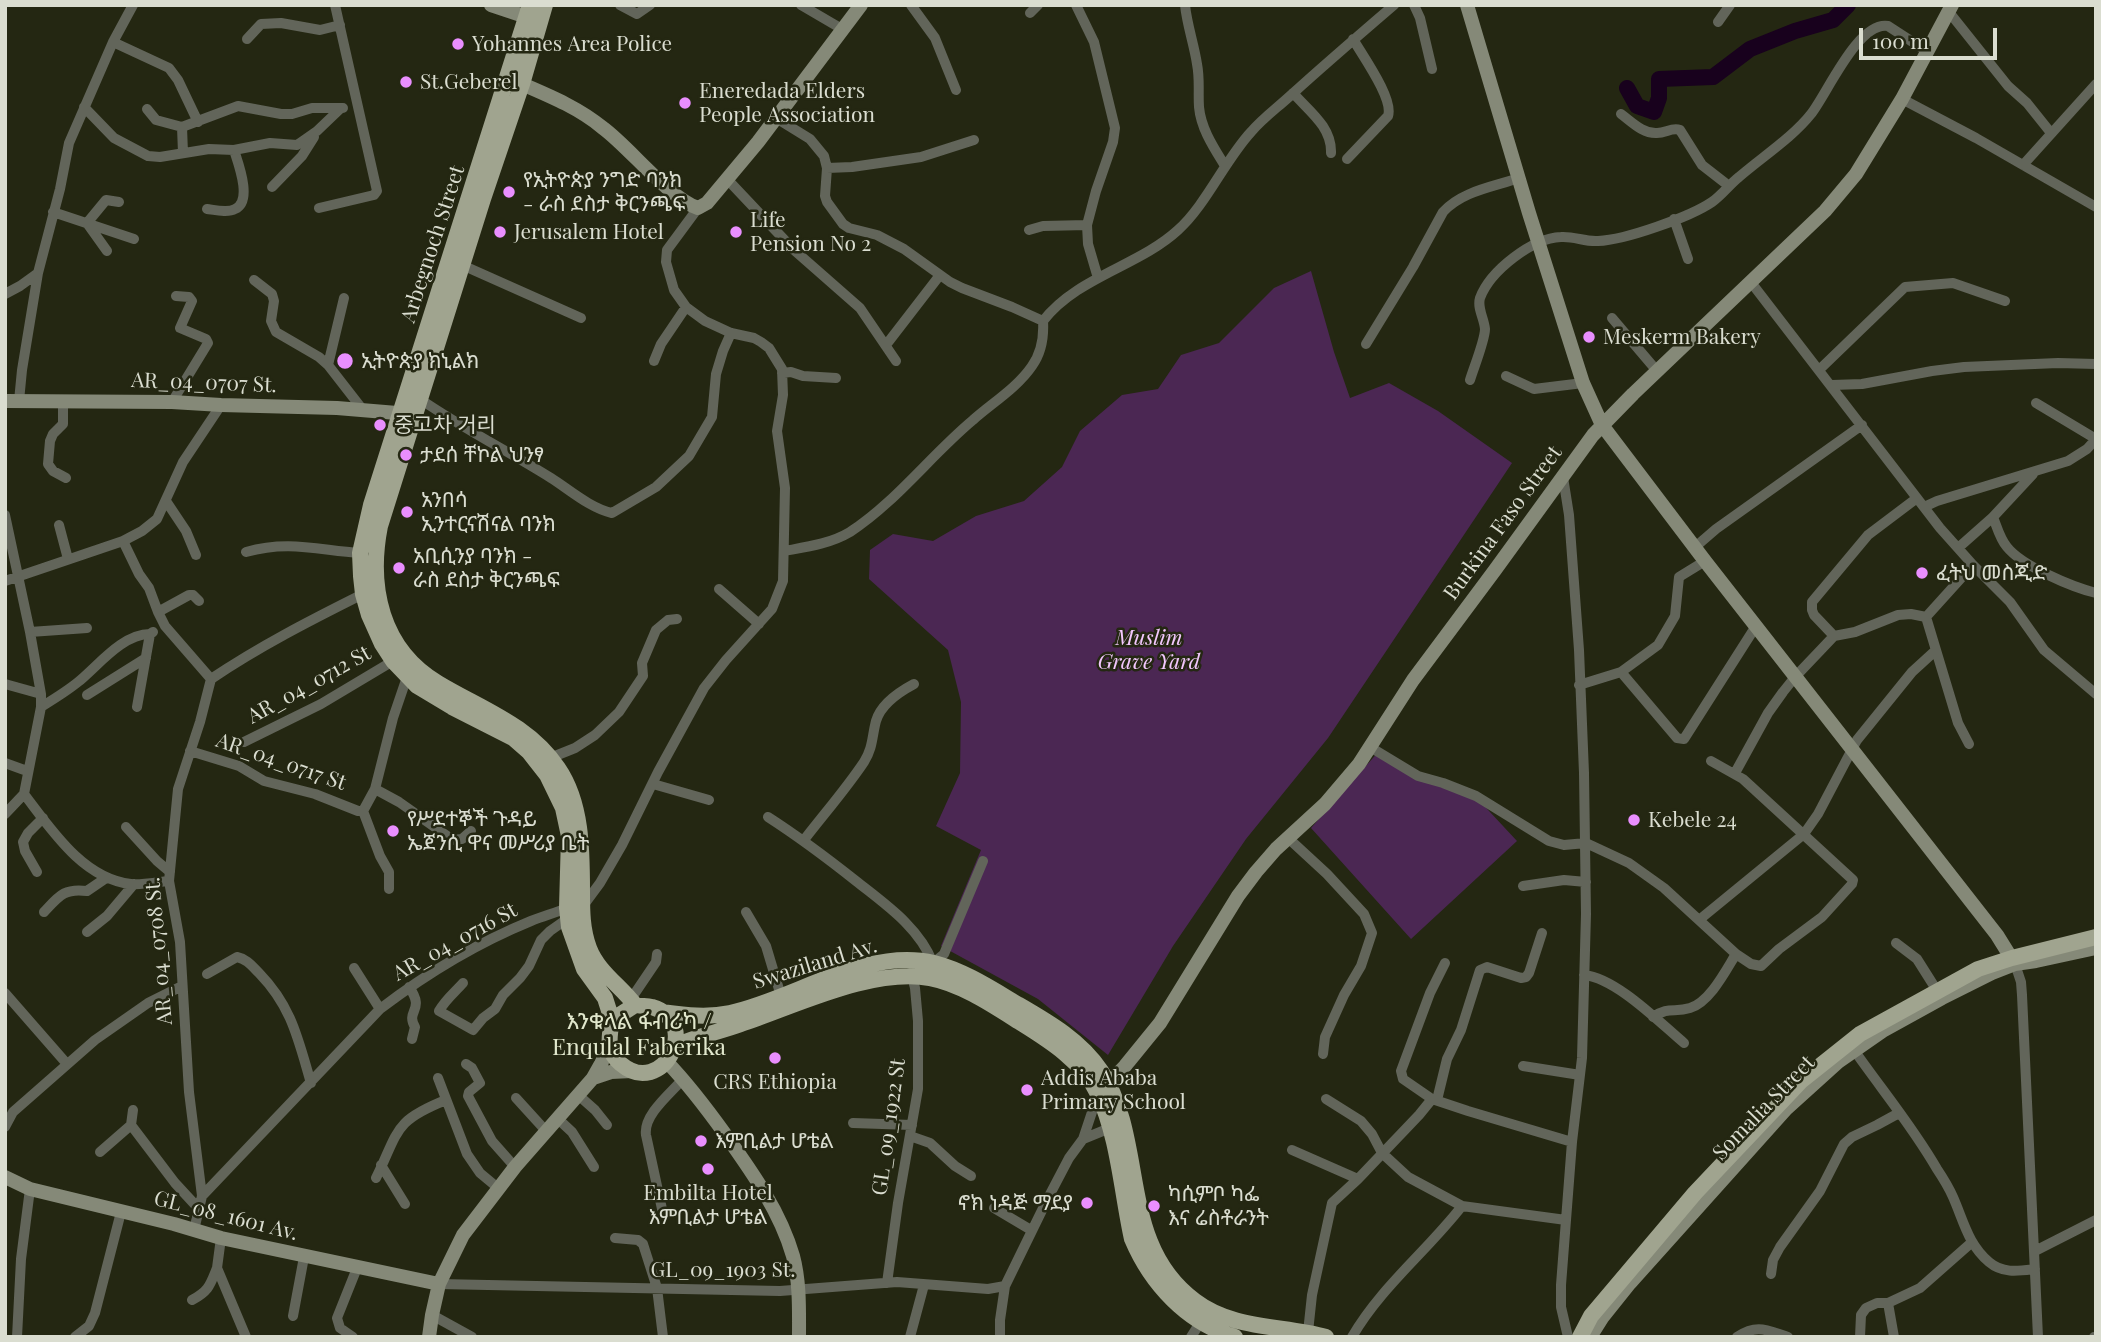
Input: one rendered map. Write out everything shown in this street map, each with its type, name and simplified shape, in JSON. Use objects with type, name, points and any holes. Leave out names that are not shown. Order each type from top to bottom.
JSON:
[{"type":"main road","points":[[491,5],[535,10]]},
{"type":"main road","points":[[522,84],[590,118],[617,139],[671,190],[698,208],[707,203],[776,118],[861,5]]},
{"type":"main road","points":[[1467,5],[1583,383],[1602,425],[1704,561],[1997,935],[2013,961]]},
{"type":"main road","name":"Burkina Faso Street","points":[[1103,1089],[1160,1023],[1245,886],[1265,861],[1335,793],[1359,764],[1413,680],[1602,425],[1825,211],[1846,187],[1868,157],[1902,99],[1950,8]]},
{"type":"main road","name":"Arbegnoch Street","points":[[535,10],[522,84],[412,409],[371,505],[360,553],[363,594],[375,629],[393,661],[407,677],[441,701],[513,738],[539,762],[554,786],[569,836],[572,937],[584,969],[606,998],[612,1020]]},
{"type":"main road","name":"Arbegnoch Street","points":[[535,10],[412,409],[377,538],[375,578],[384,618],[396,642],[423,673],[506,719],[536,741],[559,770],[572,795],[578,820],[582,893],[572,912]]},
{"type":"main road","name":"AR_04_0707 St.","points":[[12,401],[172,402],[363,410],[412,409]]},
{"type":"main road","name":"Arbegnoch Street","points":[[572,912],[586,936],[595,961],[633,1002]]},
{"type":"main road","points":[[1580,1337],[1591,1316],[1670,1222],[1801,1081],[1860,1034],[1939,994],[1978,969],[2096,937]]},
{"type":"main road","points":[[2013,961],[2036,961],[2096,948]]},
{"type":"main road","name":"Swaziland Av.","points":[[662,1012],[691,1016],[733,1012],[871,965],[903,961],[933,963],[982,983],[1050,1023],[1084,1051],[1102,1073],[1130,1232],[1139,1256],[1166,1293],[1204,1316],[1220,1332],[1235,1337]]},
{"type":"main road","name":"Swaziland Av.","points":[[675,1045],[873,979],[912,976],[931,978],[952,985],[1034,1031],[1072,1059],[1090,1081],[1103,1089],[1124,1129],[1139,1208],[1152,1248],[1174,1282],[1195,1301],[1204,1316],[1326,1337]]},
{"type":"main road","name":"Somalia Street","points":[[1590,1337],[1630,1283],[1815,1080],[1854,1050],[1939,994]]},
{"type":"main road","points":[[429,1337],[439,1284],[457,1245],[514,1167],[593,1078],[602,1062],[612,1020],[633,1002],[652,1007],[669,1019],[675,1045],[667,1062],[651,1072],[611,1072],[593,1078]]},
{"type":"main road","points":[[608,1043],[616,1060],[632,1071]]},
{"type":"main road","points":[[667,1062],[741,1156],[767,1197],[793,1256],[799,1290],[799,1337]]},
{"type":"main road","name":"GL_08_1601 Av.","points":[[5,1177],[30,1189],[221,1238],[439,1284]]},
{"type":"street","points":[[12,401],[22,370],[38,273],[69,144],[113,42],[133,5]]},
{"type":"street","points":[[319,208],[376,193],[335,5]]},
{"type":"street","points":[[621,5],[637,14],[650,5]]},
{"type":"street","points":[[801,5],[842,29]]},
{"type":"street","points":[[911,5],[935,38],[956,90]]},
{"type":"street","points":[[1076,5],[1094,42],[1115,128],[1087,225],[1088,244],[1098,278]]},
{"type":"street","points":[[1185,5],[1187,25],[1198,64],[1200,113],[1210,142],[1225,166]]},
{"type":"street","points":[[784,551],[822,544],[841,537],[895,495],[973,419],[1031,369],[1041,350],[1043,321],[1052,309],[1098,278],[1150,251],[1173,235],[1189,219],[1249,133],[1394,5]]},
{"type":"street","points":[[1414,5],[1420,18],[1432,69]]},
{"type":"street","points":[[1718,22],[1730,5]]},
{"type":"street","points":[[1950,8],[2008,86],[2027,103],[2051,133]]},
{"type":"street","points":[[247,39],[258,26],[268,23],[295,25],[313,30],[340,25]]},
{"type":"street","points":[[1470,380],[1485,329],[1479,300],[1488,283],[1507,263],[1539,243],[1559,237],[1572,236],[1597,241],[1652,229],[1713,202],[1811,115],[1845,60],[1872,30],[1881,25],[1888,26],[1928,52]]},
{"type":"street","points":[[1347,159],[1388,116],[1390,109],[1353,39]]},
{"type":"street","points":[[113,42],[169,68],[178,80],[198,122]]},
{"type":"street","points":[[2023,165],[2096,83]]},
{"type":"street","points":[[1293,93],[1326,131],[1331,141],[1331,153]]},
{"type":"street","points":[[1902,99],[1939,117],[2096,207]]},
{"type":"street","points":[[147,109],[156,120],[182,127],[238,106],[292,114],[312,108],[340,109],[357,106]]},
{"type":"street","points":[[84,107],[114,138],[132,149],[155,157],[209,149],[234,150],[270,143],[297,145],[317,131],[340,109]]},
{"type":"street","points":[[1621,114],[1645,131],[1655,134],[1678,129],[1702,165],[1729,186]]},
{"type":"street","points":[[776,118],[810,139],[824,156],[827,168],[825,196],[843,224],[877,235],[904,249],[962,288],[1043,321]]},
{"type":"street","points":[[182,127],[183,153]]},
{"type":"street","points":[[272,187],[302,156],[317,131]]},
{"type":"street","points":[[827,168],[852,167],[921,156],[974,140]]},
{"type":"street","points":[[206,209],[229,211],[240,205],[244,191],[234,150]]},
{"type":"street","points":[[1366,344],[1449,206],[1466,195],[1519,178]]},
{"type":"street","points":[[727,179],[794,250],[860,308],[896,361]]},
{"type":"street","points":[[86,223],[106,200],[119,202]]},
{"type":"street","points":[[463,982],[439,1011],[472,1030],[482,1018],[495,1009],[503,995],[525,972],[541,940],[600,883],[704,688],[772,609],[783,581],[785,478],[777,431],[783,395],[782,373],[769,348],[754,338],[731,333],[705,321],[686,306],[674,289],[666,256],[669,247],[698,208]]},
{"type":"street","points":[[53,212],[134,239]]},
{"type":"street","points":[[1674,219],[1688,259]]},
{"type":"street","points":[[86,223],[107,251]]},
{"type":"street","points":[[1029,230],[1042,226],[1087,225]]},
{"type":"street","points":[[85,242],[99,241]]},
{"type":"street","points":[[462,265],[581,318]]},
{"type":"street","points":[[5,294],[38,273]]},
{"type":"street","points":[[886,345],[940,275]]},
{"type":"street","points":[[254,280],[272,294],[274,300],[271,321],[276,332],[328,365],[363,410]]},
{"type":"street","points":[[1751,281],[1958,548],[2011,602],[2047,652],[2096,694]]},
{"type":"street","points":[[1819,370],[1905,287],[1953,284],[2005,301]]},
{"type":"street","points":[[172,402],[208,343],[206,339],[180,328],[192,299],[176,296]]},
{"type":"street","points":[[328,365],[344,298]]},
{"type":"street","points":[[654,361],[661,344],[686,306]]},
{"type":"street","points":[[1612,318],[1657,371]]},
{"type":"street","points":[[412,409],[443,415],[599,509],[612,513],[656,488],[689,456],[712,417],[716,374],[731,333]]},
{"type":"street","points":[[1832,386],[1964,368],[2057,363],[2096,364]]},
{"type":"street","points":[[782,373],[836,378]]},
{"type":"street","points":[[1506,376],[1534,388],[1583,383]]},
{"type":"street","points":[[63,401],[63,424],[50,441],[48,464],[52,471],[66,478]]},
{"type":"street","points":[[1833,636],[1814,615],[1812,602],[1868,535],[1921,503],[2035,472],[2077,457],[2096,439],[2036,402]]},
{"type":"street","points":[[5,581],[123,541],[151,525],[157,519],[183,462],[221,405]]},
{"type":"street","points":[[1694,548],[1725,522],[1862,425]]},
{"type":"street","points":[[1958,548],[1993,517],[2035,472]]},
{"type":"street","points":[[1563,477],[1573,571],[1586,843],[1580,1075],[1572,1142],[1561,1307],[1568,1337]]},
{"type":"street","points":[[166,501],[186,531],[196,555]]},
{"type":"street","points":[[5,515],[41,694],[41,707],[24,794],[5,814]]},
{"type":"street","points":[[1993,517],[2003,541],[2012,553],[2039,570],[2090,592]]},
{"type":"street","points":[[60,525],[68,559]]},
{"type":"street","points":[[123,541],[138,574],[149,588],[165,626],[211,679],[245,656],[363,594]]},
{"type":"street","points":[[246,552],[293,545],[324,551],[360,553]]},
{"type":"street","points":[[1579,685],[1621,673],[1658,645],[1675,616],[1678,578],[1704,561]]},
{"type":"street","points":[[1926,617],[1973,565]]},
{"type":"street","points":[[719,589],[759,624]]},
{"type":"street","points":[[158,612],[189,595],[194,595],[199,601]]},
{"type":"street","points":[[1735,773],[1768,713],[1795,677],[1833,636],[1855,632],[1898,615],[1926,617]]},
{"type":"street","points":[[1926,617],[1958,723],[1969,744]]},
{"type":"street","points":[[550,758],[595,735],[619,712],[643,676],[642,663],[656,631],[668,620],[677,619]]},
{"type":"street","points":[[41,707],[74,685],[111,652],[138,635],[150,634],[165,626]]},
{"type":"street","points":[[1621,673],[1677,738],[1682,740],[1703,712],[1756,626]]},
{"type":"street","points":[[30,632],[87,628]]},
{"type":"street","points":[[136,707],[150,634]]},
{"type":"street","points":[[1699,920],[1804,834],[1818,814],[1851,749],[1913,672],[1935,651]]},
{"type":"street","points":[[87,695],[146,658]]},
{"type":"street","name":"AR_04_0712 St","points":[[244,742],[321,704],[393,661]]},
{"type":"street","points":[[388,889],[389,872],[361,811],[375,789],[393,718],[407,677]]},
{"type":"street","name":"AR_04_0708 St.","points":[[194,1230],[202,1196],[190,1092],[180,942],[170,876],[178,789],[211,679]]},
{"type":"street","points":[[5,684],[41,694]]},
{"type":"street","points":[[804,840],[864,761],[874,740],[881,710],[901,690],[914,684]]},
{"type":"street","points":[[1370,747],[1418,776],[1476,796],[1549,841],[1564,845],[1586,843],[1640,870],[1664,888],[1737,954],[1755,966],[1764,964],[1779,949],[1822,917],[1853,883],[1852,878],[1735,773],[1711,761]]},
{"type":"street","name":"AR_04_0717 St","points":[[190,751],[239,766],[264,781],[315,794],[361,811]]},
{"type":"street","points":[[5,763],[27,771]]},
{"type":"street","points":[[653,785],[709,800]]},
{"type":"street","points":[[375,789],[399,802],[453,840],[462,839],[471,831]]},
{"type":"street","points":[[24,794],[87,865],[106,878],[134,884],[170,876]]},
{"type":"street","points":[[768,817],[804,840],[891,910],[916,935],[929,952],[933,963],[944,954],[983,862]]},
{"type":"street","points":[[37,872],[24,851],[23,842],[43,818]]},
{"type":"street","points":[[126,827],[170,876]]},
{"type":"street","points":[[1288,838],[1327,874],[1364,914],[1372,933],[1361,966],[1325,1037],[1323,1054]]},
{"type":"street","points":[[44,912],[65,892],[72,889],[87,891],[106,878]]},
{"type":"street","points":[[1523,886],[1564,880],[1586,882]]},
{"type":"street","points":[[87,932],[107,916],[134,884]]},
{"type":"street","name":"AR_04_0716 St","points":[[202,1196],[380,1009],[409,987],[491,940],[532,920],[572,912]]},
{"type":"street","points":[[746,912],[766,946],[781,996]]},
{"type":"street","points":[[1308,1332],[1312,1295],[1329,1209],[1334,1200],[1358,1179],[1435,1099],[1480,970],[1487,967],[1521,978],[1526,976],[1542,933]]},
{"type":"street","points":[[1896,943],[1917,959],[1939,994]]},
{"type":"street","points":[[633,1002],[656,962],[657,954]]},
{"type":"street","points":[[1653,1017],[1662,1011],[1695,1006],[1719,982],[1737,954]]},
{"type":"street","points":[[207,974],[237,957],[244,958],[273,986],[292,1018],[311,1083]]},
{"type":"street","points":[[2013,961],[2021,982],[2022,995],[2038,1337]]},
{"type":"street","points":[[1445,963],[1430,993],[1401,1074],[1405,1082],[1435,1099],[1468,1111],[1572,1142]]},
{"type":"street","points":[[354,968],[380,1009]]},
{"type":"street","points":[[1584,975],[1607,981],[1684,1042]]},
{"type":"street","name":"GL_09_1922 St","points":[[887,1283],[920,1072],[917,1002],[912,976]]},
{"type":"street","points":[[5,1127],[13,1112],[66,1063],[148,1003],[182,986]]},
{"type":"street","points":[[409,987],[417,1002],[412,1014],[415,1027],[412,1039]]},
{"type":"street","points":[[5,993],[66,1063]]},
{"type":"street","points":[[1854,1050],[1918,1138],[1948,1188],[1971,1243],[1999,1268],[2015,1271],[2035,1269]]},
{"type":"street","points":[[466,1064],[472,1068],[480,1083],[468,1096],[492,1142],[514,1167]]},
{"type":"street","points":[[1523,1066],[1580,1075]]},
{"type":"street","points":[[438,1078],[467,1154],[480,1173],[498,1188]]},
{"type":"street","points":[[662,1209],[645,1124],[683,1079]]},
{"type":"street","points":[[1000,1337],[999,1320],[1005,1286],[1069,1158],[1083,1139],[1103,1089]]},
{"type":"street","points":[[577,1094],[607,1125]]},
{"type":"street","points":[[516,1098],[546,1130]]},
{"type":"street","points":[[1326,1099],[1361,1121],[1382,1153],[1408,1177],[1462,1206],[1566,1220]]},
{"type":"street","points":[[376,1178],[396,1132],[402,1125],[420,1111],[446,1100]]},
{"type":"street","points":[[100,1152],[131,1125],[133,1110]]},
{"type":"street","points":[[1771,1274],[1773,1260],[1780,1247],[1820,1191],[1844,1144],[1899,1112]]},
{"type":"street","points":[[557,1118],[572,1132],[594,1167]]},
{"type":"street","points":[[853,1123],[911,1131],[971,1176]]},
{"type":"street","points":[[131,1125],[175,1183],[199,1209]]},
{"type":"street","points":[[1083,1139],[1110,1128]]},
{"type":"street","points":[[1292,1150],[1358,1179]]},
{"type":"street","points":[[381,1166],[405,1204]]},
{"type":"street","points":[[17,1337],[21,1259],[30,1189]]},
{"type":"street","points":[[1352,1337],[1407,1264],[1462,1206]]},
{"type":"street","points":[[993,1209],[1031,1230]]},
{"type":"street","points":[[75,1337],[89,1326],[95,1313],[121,1212]]},
{"type":"street","points":[[2035,1251],[2096,1220]]},
{"type":"street","points":[[192,1300],[209,1288],[217,1268],[221,1238]]},
{"type":"street","points":[[615,1238],[641,1241],[657,1288],[660,1335]]},
{"type":"street","points":[[1860,1337],[1861,1315],[1866,1308],[1877,1303],[1888,1303],[1927,1283],[1971,1243]]},
{"type":"street","points":[[293,1316],[304,1257]]},
{"type":"street","points":[[217,1268],[246,1337]]},
{"type":"street","points":[[353,1337],[340,1328],[337,1318],[357,1268]]},
{"type":"street","name":"GL_09_1903 St.","points":[[439,1284],[799,1290],[907,1282],[988,1289],[1005,1286]]},
{"type":"street","points":[[910,1337],[924,1284]]},
{"type":"street","points":[[1888,1303],[1894,1337]]},
{"type":"street","points":[[432,1315],[472,1337]]},
{"type":"street","points":[[1191,1337],[1204,1316]]},
{"type":"street","points":[[1737,1337],[1758,1328],[1788,1337]]},
{"type":"green space","name":"Muslim Grave Yard","points":[[1311,271],[1350,398],[1389,383],[1438,411],[1512,463],[1328,738],[1246,839],[1173,946],[1108,1055],[1038,999],[941,946],[981,850],[936,826],[960,773],[961,702],[948,650],[869,579],[870,550],[893,534],[933,541],[976,516],[1024,501],[1062,467],[1080,431],[1122,395],[1158,389],[1181,355],[1219,343],[1274,288]]},
{"type":"green space","points":[[1380,750],[1420,780],[1476,797],[1517,841],[1411,939],[1311,828]]},
{"type":"waterway","points":[[1627,88],[1637,106],[1654,112],[1659,98],[1659,79],[1713,77],[1750,49],[1795,31],[1833,20],[1848,5]]},
{"type":"place","name":"Yohannes Area Police","points":[[458,44]]},
{"type":"place","name":"St.Geberel","points":[[406,82]]},
{"type":"place","name":"Eneredada Elders People Association","points":[[685,103]]},
{"type":"place","name":"የኢትዮጵያ ንግድ ባንክ - ራስ ደስታ ቅርንጫፍ","points":[[509,192]]},
{"type":"place","name":"Jerusalem Hotel","points":[[500,232]]},
{"type":"place","name":"Life Pension No 2","points":[[736,232]]},
{"type":"place","name":"Meskerm Bakery","points":[[1589,337]]},
{"type":"place","name":"ኢትዮጵያ ክኒልክ","points":[[345,361]]},
{"type":"place","name":"중고차 거리","points":[[380,425]]},
{"type":"place","name":"ታደሰ ቸኮል ህንፃ","points":[[406,455]]},
{"type":"place","name":"አንበሳ ኢንተርናሽናል ባንክ","points":[[407,512]]},
{"type":"place","name":"አቢሲንያ ባንክ - ራስ ደስታ ቅርንጫፍ","points":[[399,568]]},
{"type":"place","name":"ፈትህ መስጂድ","points":[[1922,573]]},
{"type":"place","name":"Kebele 24","points":[[1634,820]]},
{"type":"place","name":"የሥደተኞች ጉዳይ ኤጀንሲ ዋና መሥሪያ ቤት","points":[[393,831]]},
{"type":"place","name":"CRS Ethiopia","points":[[775,1058]]},
{"type":"place","name":"Addis Ababa Primary School","points":[[1027,1090]]},
{"type":"place","name":"እምቢልታ ሆቴል","points":[[701,1141]]},
{"type":"place","name":"Embilta Hotel እምቢልታ ሆቴል","points":[[708,1169]]},
{"type":"place","name":"ኖክ ነዳጅ ማደያ","points":[[1087,1203]]},
{"type":"place","name":"ካሲምቦ ካፌ እና ሬስቶራንት","points":[[1154,1206]]},
{"type":"district","name":"እንቁላል ፋብሪካ / Enqulal Faberika","points":[[639,1035]]}]
